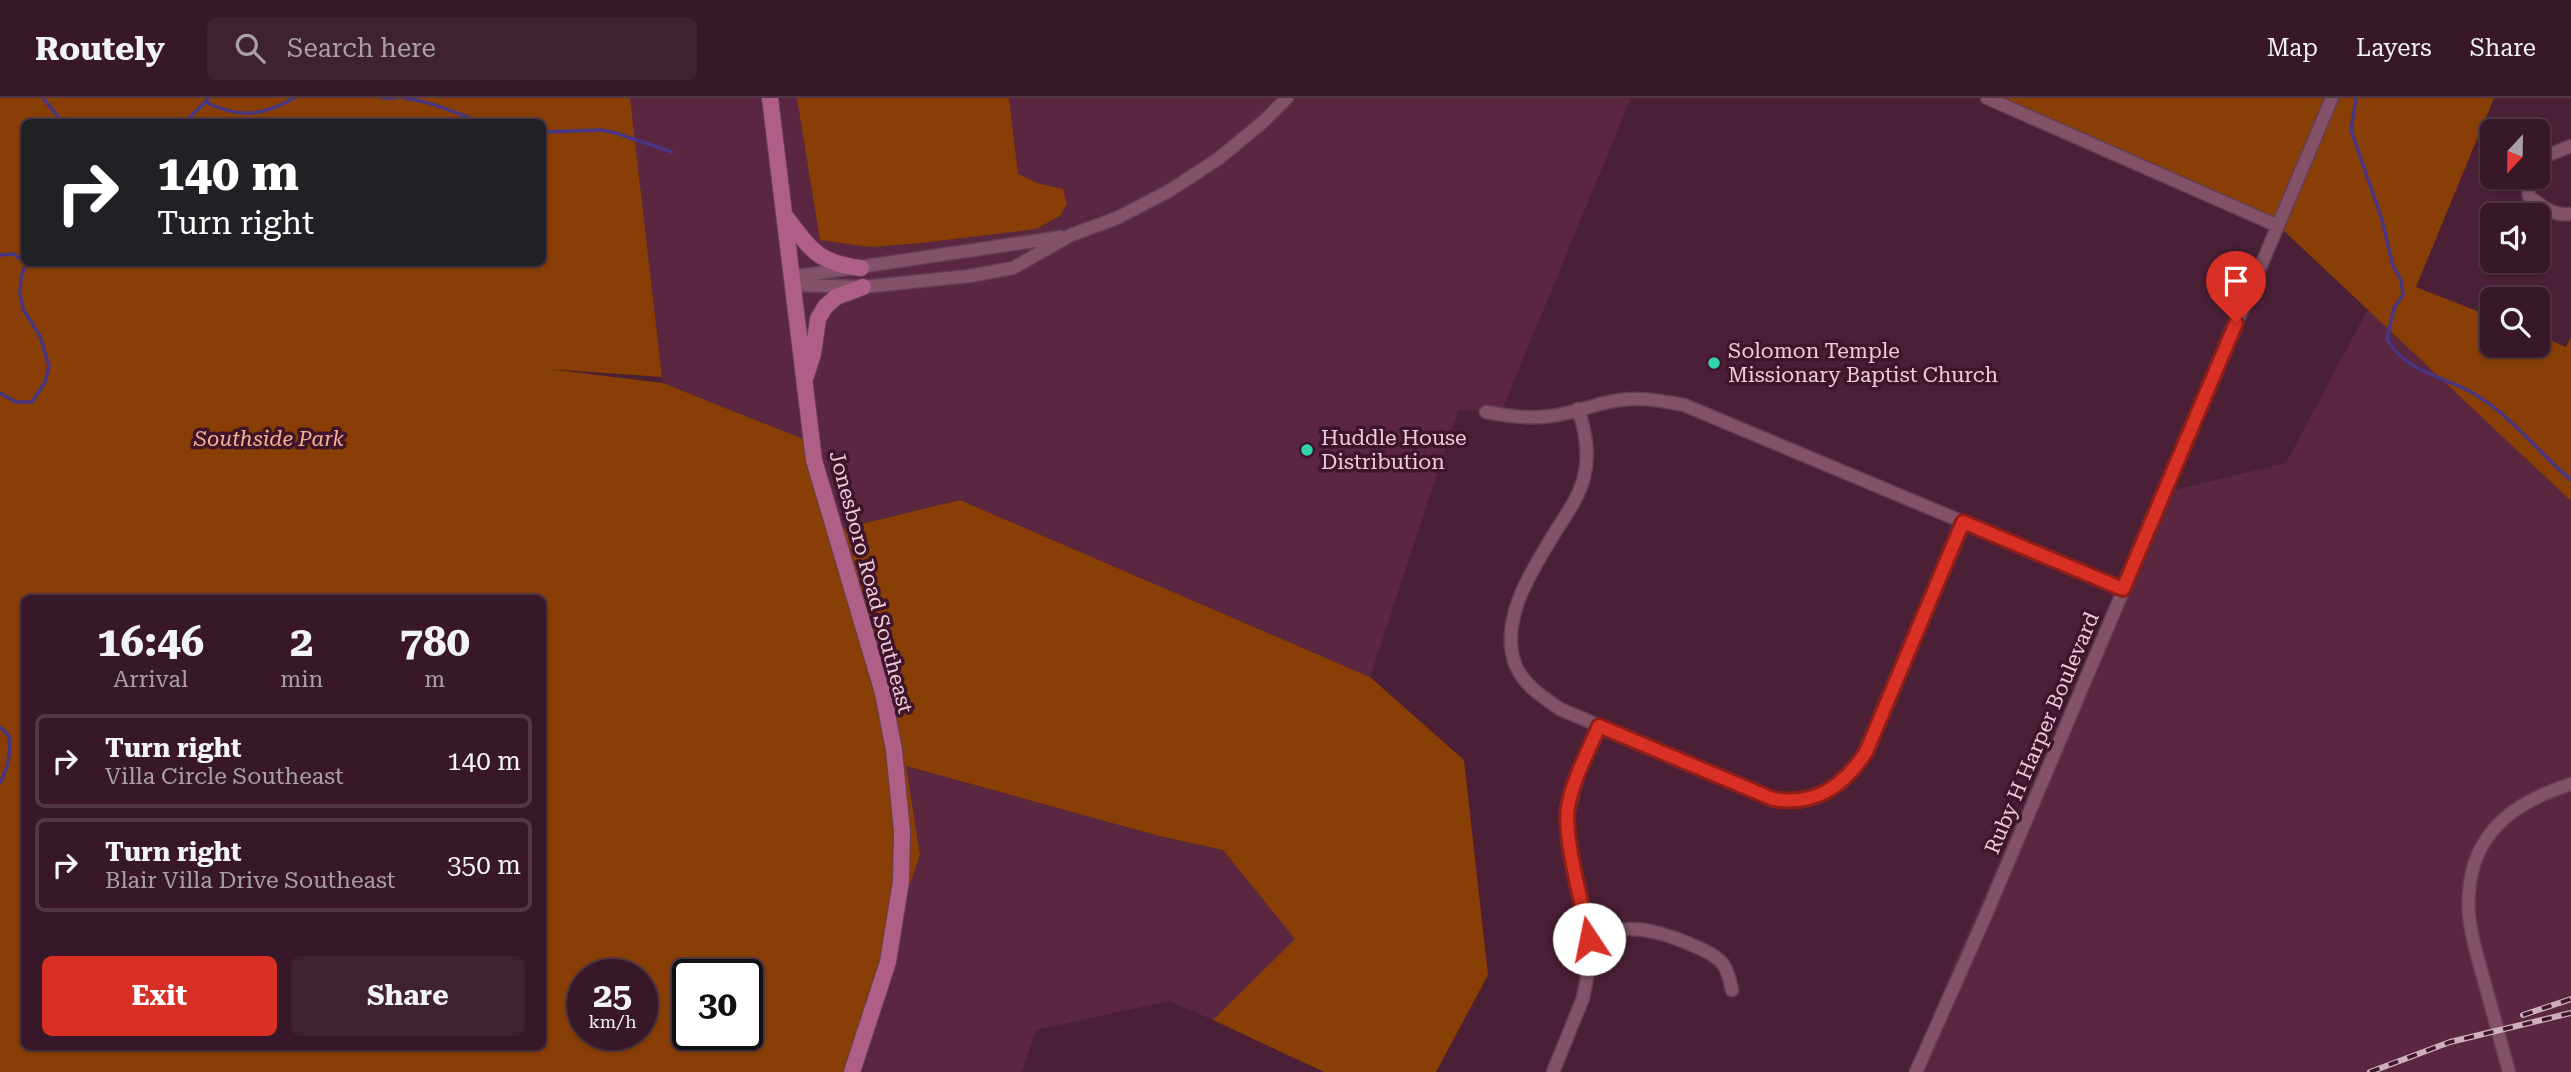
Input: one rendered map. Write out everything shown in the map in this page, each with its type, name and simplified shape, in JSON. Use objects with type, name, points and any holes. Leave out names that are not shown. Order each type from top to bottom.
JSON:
[{"type":"main road","name":"Jonesboro Road Southeast","points":[[771,98],[814,460],[883,692],[894,750],[902,831],[901,881],[888,962],[852,1072]]},
{"type":"main road","points":[[785,216],[815,254],[836,265],[861,268]]},
{"type":"main road","points":[[804,382],[813,354],[818,319],[835,297],[863,287]]},
{"type":"street","points":[[792,281],[863,287],[1013,268],[1071,235],[1117,218],[1169,191],[1218,159],[1287,98]]},
{"type":"street","points":[[1987,98],[2278,226]]},
{"type":"street","name":"Ruby H Harper Boulevard","points":[[1916,1072],[1985,917],[2332,98]]},
{"type":"street","points":[[2550,154],[2571,146]]},
{"type":"street","points":[[2528,189],[2529,195],[2543,208],[2559,215],[2571,214]]},
{"type":"street","points":[[792,281],[1071,235]]},
{"type":"street","points":[[913,260],[916,281]]},
{"type":"street","points":[[1486,412],[1535,417],[1555,416],[1633,399],[1657,399],[1684,405],[2123,589]]},
{"type":"street","points":[[1578,409],[1587,443],[1584,479],[1576,499],[1545,547],[1522,594],[1514,616],[1511,643],[1516,664],[1537,694],[1560,709],[1773,799],[1800,801],[1831,790],[1852,774],[1866,752],[1963,522]]},
{"type":"street","points":[[1553,1072],[1583,998],[1589,967],[1589,939],[1569,839],[1568,815],[1578,774],[1599,726]]},
{"type":"street","points":[[2509,1072],[2469,918],[2469,888],[2475,862],[2487,838],[2505,816],[2528,800],[2571,784]]},
{"type":"street","points":[[1589,939],[1608,932],[1633,928],[1665,934],[1710,953],[1724,965],[1732,990]]},
{"type":"shaded area","points":[[627,98],[1631,98],[1502,410],[1458,411],[1370,677],[960,500],[831,531],[817,445],[663,383]]},
{"type":"shaded area","points":[[2368,309],[2571,501],[2571,1072],[1910,1072],[1954,963],[2162,493],[2286,463]]},
{"type":"shaded area","points":[[905,766],[1159,836],[1223,850],[1296,939],[1213,1020],[1169,1001],[1036,1030],[1022,1072],[851,1072],[883,963],[920,855]]},
{"type":"green space","name":"Southside Park","points":[[0,98],[630,98],[662,377],[548,369],[663,383],[818,445],[832,531],[960,500],[1370,677],[1464,760],[1488,975],[1436,1072],[1324,1072],[1213,1020],[1295,939],[1223,850],[1159,836],[906,766],[920,855],[883,963],[851,1072],[0,1072]]},
{"type":"green space","points":[[797,98],[1009,98],[1018,174],[1040,184],[1063,189],[1067,204],[1060,216],[1036,229],[870,247],[820,240]]},
{"type":"green space","points":[[1986,98],[2494,98],[2485,119],[2480,119],[2480,132],[2416,287],[2480,312],[2480,357],[2550,357],[2550,340],[2566,347],[2571,337],[2571,501],[2281,228]]},
{"type":"waterway","points":[[43,98],[60,119]]},
{"type":"waterway","points":[[188,119],[209,98]]},
{"type":"waterway","points":[[205,102],[229,111],[250,113],[271,109],[294,98]]},
{"type":"waterway","points":[[383,98],[396,98]]},
{"type":"waterway","points":[[403,98],[473,119]]},
{"type":"waterway","points":[[2356,98],[2351,130],[2382,220],[2393,266],[2401,280],[2403,295],[2394,308],[2387,339],[2411,364],[2479,396],[2520,430],[2571,480]]},
{"type":"waterway","points":[[546,132],[601,130],[672,152]]},
{"type":"waterway","points":[[0,255],[14,254],[21,260]]},
{"type":"waterway","points":[[0,393],[16,402],[32,402],[45,382],[49,366],[40,336],[23,309],[20,294],[25,266]]},
{"type":"waterway","points":[[0,727],[9,736],[10,749],[0,783]]},
{"type":"railway","points":[[2523,1015],[2571,999]]},
{"type":"railway","points":[[2370,1072],[2450,1042],[2571,1013]]},
{"type":"place","name":"Solomon Temple Missionary Baptist Church","points":[[1714,363]]},
{"type":"place","name":"Huddle House Distribution","points":[[1307,450]]},
{"type":"route","points":[[1589,939],[1569,839],[1568,806],[1578,774],[1599,726],[1773,799],[1800,801],[1831,790],[1852,774],[1866,752],[1963,522],[2123,589],[2236,323]]}]
